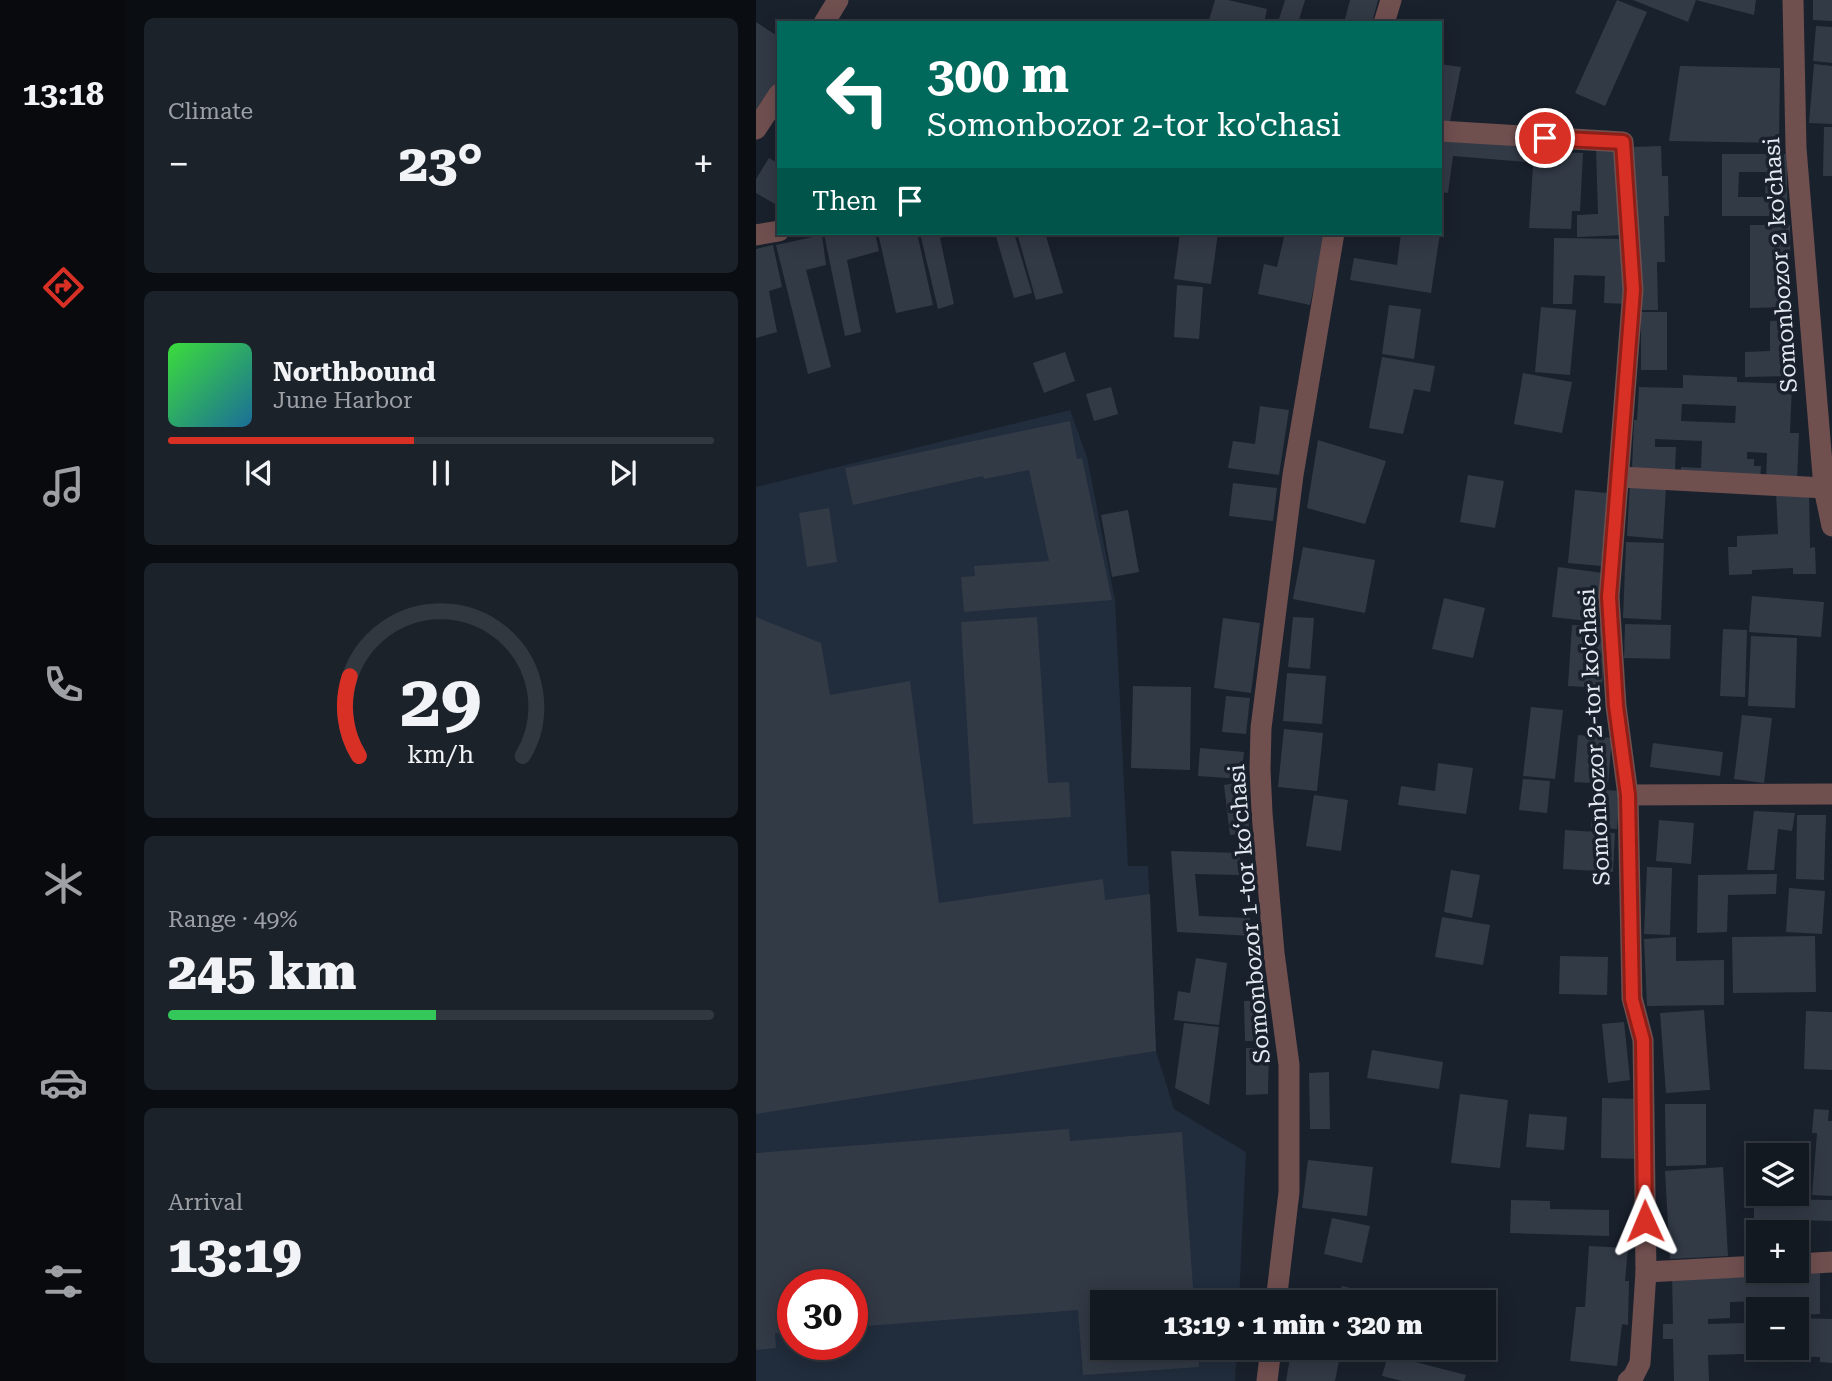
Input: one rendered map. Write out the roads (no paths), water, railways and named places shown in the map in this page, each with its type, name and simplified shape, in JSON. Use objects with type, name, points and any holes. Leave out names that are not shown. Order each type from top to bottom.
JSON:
[{"type":"street","points":[[825,21],[838,0]]},
{"type":"street","points":[[1385,21],[1391,0]]},
{"type":"street","name":"Somonbozor 2 ko'chasi","points":[[1793,0],[1796,148],[1824,488],[1832,526]]},
{"type":"street","points":[[756,129],[777,96]]},
{"type":"street","name":"Somonbozor 2-tor ko'chasi","points":[[1442,131],[1623,142],[1633,290],[1609,597],[1616,706],[1628,795],[1632,999],[1643,1040],[1646,1272],[1640,1363],[1628,1381]]},
{"type":"street","points":[[756,236],[777,231]]},
{"type":"street","name":"Somonbozor 1-tor koʻchasi","points":[[1277,1290],[1289,1192],[1289,1065],[1273,941],[1261,791],[1261,728],[1293,475],[1334,235]]},
{"type":"street","points":[[1620,477],[1824,488]]},
{"type":"street","points":[[1628,795],[1832,794]]},
{"type":"street","points":[[1809,1263],[1832,1262]]},
{"type":"street","points":[[1646,1272],[1746,1267]]},
{"type":"street","points":[[1267,1381],[1270,1360]]}]
